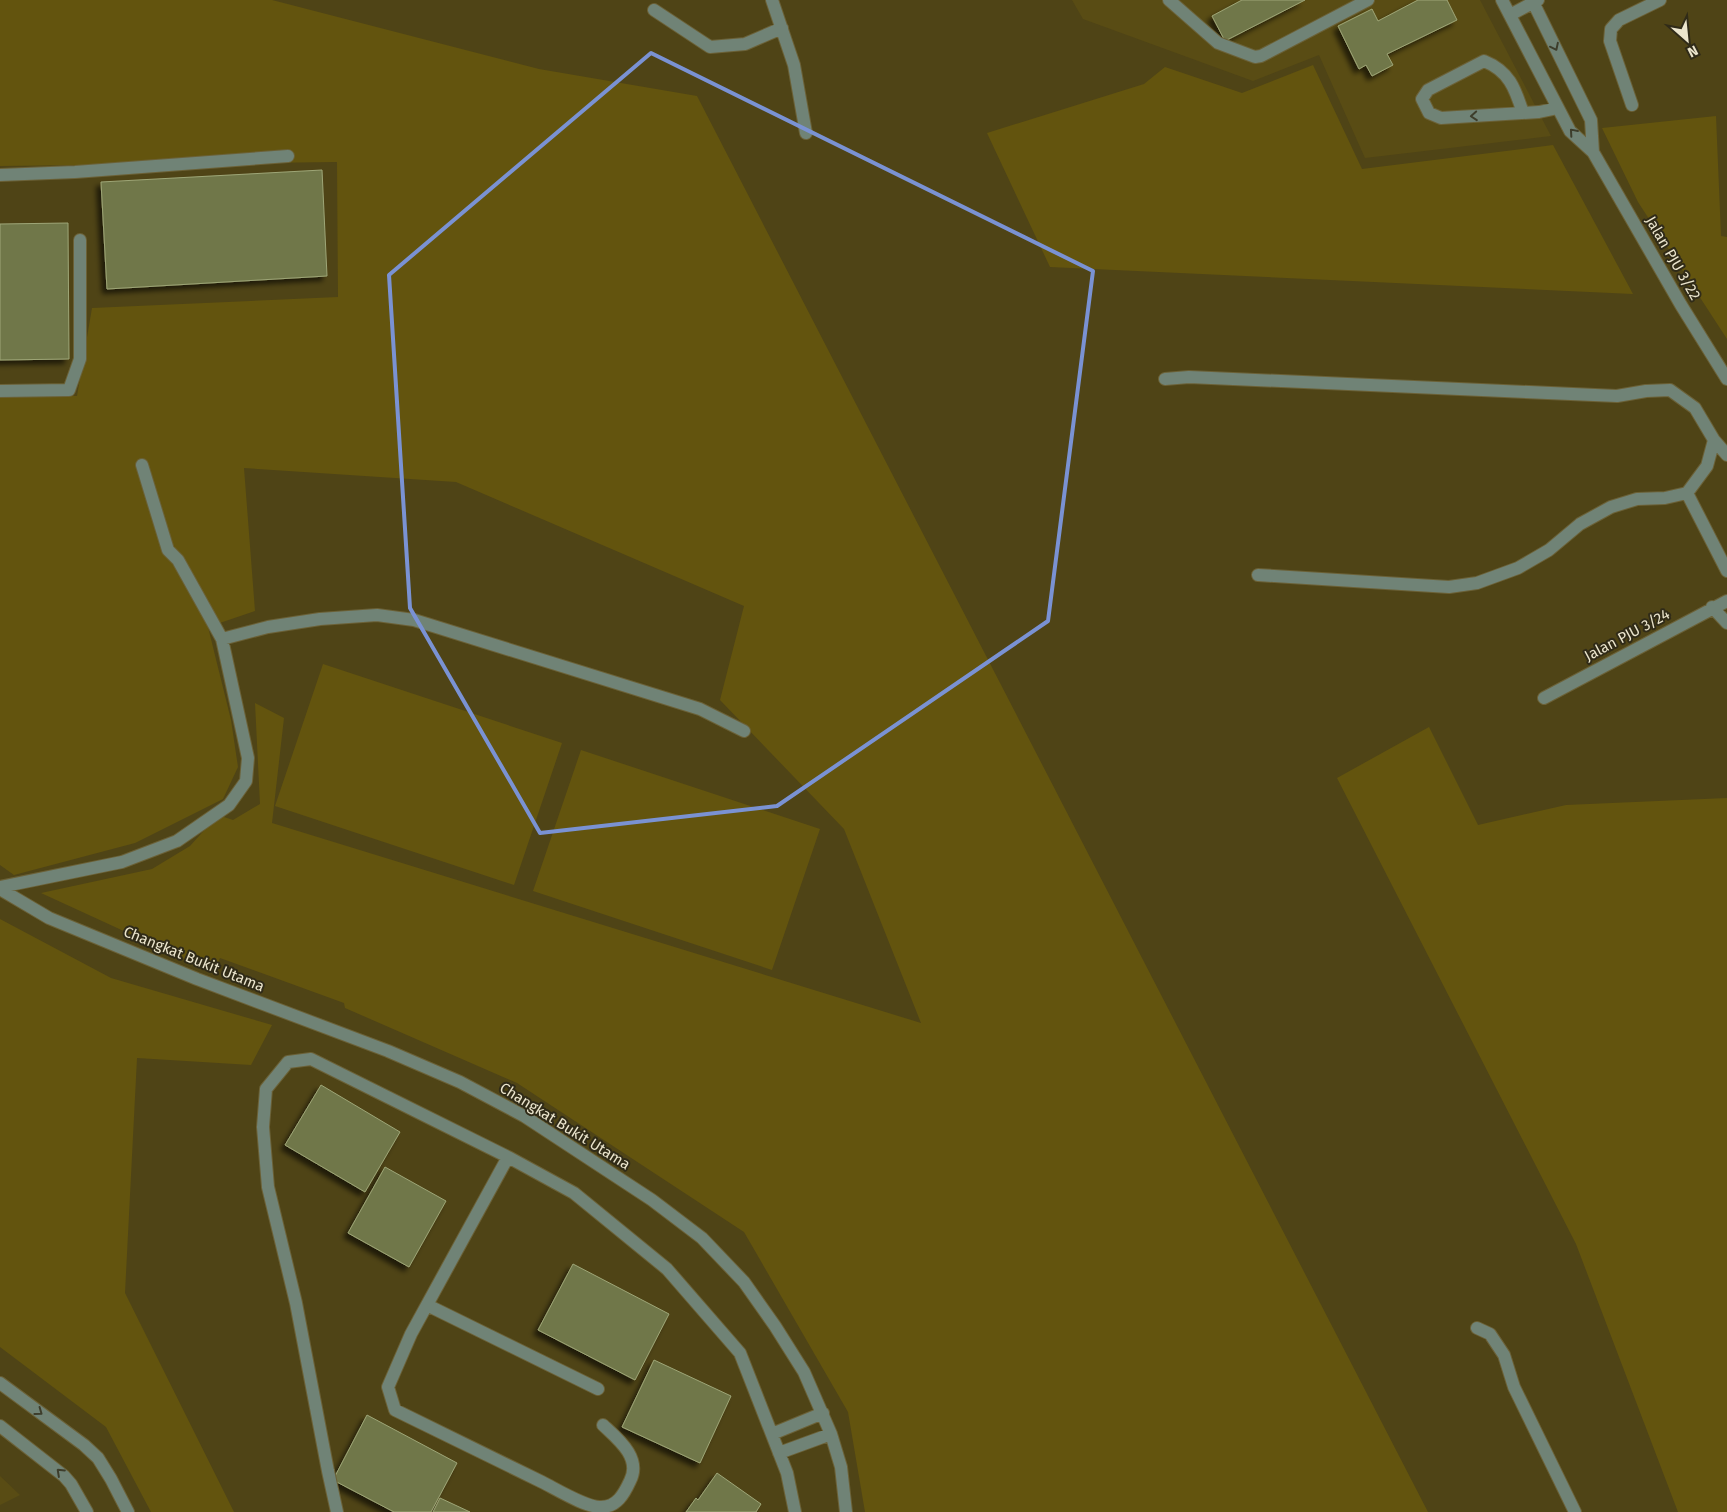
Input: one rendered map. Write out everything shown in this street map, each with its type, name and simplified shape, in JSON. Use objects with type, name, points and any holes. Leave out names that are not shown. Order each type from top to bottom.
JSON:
[{"type":"street","points":[[772,0],[794,65],[806,133]]},
{"type":"street","points":[[1169,0],[1218,43],[1255,57],[1262,56],[1368,0]]},
{"type":"street","name":"Jalan PJU 3/22","points":[[1502,0],[1570,131],[1593,152],[1681,305],[1727,379]]},
{"type":"street","points":[[1632,105],[1610,41],[1611,29],[1620,20],[1660,0]]},
{"type":"street","points":[[1510,15],[1534,1]]},
{"type":"street","name":"Jalan PJU 3/22","points":[[1534,1],[1591,120],[1593,152]]},
{"type":"street","points":[[654,10],[710,47],[745,44],[782,28]]},
{"type":"street","points":[[1523,113],[1517,95],[1508,79],[1497,66],[1484,61],[1428,90],[1422,99],[1429,113],[1441,118],[1523,113],[1558,108]]},
{"type":"street","points":[[0,175],[74,172],[288,156]]},
{"type":"street","points":[[0,391],[69,390],[80,359],[80,240]]},
{"type":"street","points":[[1166,379],[1198,377],[1617,396],[1646,391],[1670,390],[1696,408],[1714,440],[1727,454]]},
{"type":"street","points":[[1258,576],[1449,587],[1477,583],[1518,568],[1549,550],[1580,524],[1611,507],[1636,500],[1664,498],[1687,492],[1707,466],[1714,440]]},
{"type":"street","points":[[0,888],[122,862],[177,841],[229,805],[246,781],[248,758],[222,639],[178,560],[168,550],[142,465]]},
{"type":"street","points":[[1687,492],[1727,571]]},
{"type":"street","name":"Jalan PJU 3/24","points":[[1544,698],[1727,600]]},
{"type":"street","points":[[1712,608],[1727,623]]},
{"type":"street","points":[[222,639],[268,627],[320,619],[377,614],[414,620],[700,709],[744,731]]},
{"type":"street","name":"Changkat Bukit Utama","points":[[0,888],[49,918],[197,979],[388,1051],[460,1082],[524,1116],[652,1200],[702,1238],[744,1282],[804,1372],[824,1413],[841,1467],[846,1512]]},
{"type":"street","points":[[338,1512],[328,1471],[296,1303],[268,1188],[263,1127],[266,1090],[288,1062],[311,1059],[508,1157],[574,1193],[667,1268],[740,1353],[787,1473],[795,1512]]},
{"type":"street","points":[[508,1157],[411,1334],[388,1387],[395,1410],[591,1506],[599,1508],[609,1507],[619,1501],[633,1475],[633,1461],[626,1448],[603,1425]]},
{"type":"street","points":[[427,1305],[598,1389]]},
{"type":"street","points":[[1477,1328],[1490,1334],[1504,1355],[1514,1386],[1575,1512]]},
{"type":"street","points":[[0,1383],[84,1445],[98,1458],[128,1512]]},
{"type":"street","points":[[772,1434],[824,1413]]},
{"type":"street","points":[[0,1426],[64,1476],[87,1512]]},
{"type":"street","points":[[779,1453],[831,1434]]},
{"type":"highlighted area","points":[[651,53],[1093,271],[1048,621],[777,806],[540,833],[410,608],[389,275]]},
{"type":"shaded area","points":[[0,0],[272,0],[539,69],[697,96],[1428,1512],[865,1512],[848,1412],[744,1232],[517,1083],[345,1008],[344,1003],[220,958],[213,972],[41,893],[152,869],[190,846],[218,815],[233,820],[260,804],[255,703],[284,718],[272,823],[921,1023],[844,829],[720,700],[744,606],[456,482],[244,468],[255,611],[208,627],[231,720],[238,767],[223,799],[135,843],[14,875],[0,865],[0,394],[77,396],[92,308],[338,297],[337,162],[0,166]]},
{"type":"shaded area","points":[[1072,0],[1480,0],[1551,136],[1365,158],[1319,55],[1253,81],[1083,19]]},
{"type":"shaded area","points":[[1313,65],[1362,169],[1553,145],[1633,294],[1050,267],[987,133],[1144,84],[1165,67],[1242,93]]},
{"type":"shaded area","points":[[1716,116],[1721,236],[1727,237],[1727,339],[1638,202],[1602,128]]},
{"type":"shaded area","points":[[323,664],[562,743],[514,885],[275,806]]},
{"type":"shaded area","points":[[1429,727],[1478,825],[1566,805],[1727,798],[1727,1512],[1678,1512],[1576,1244],[1337,778]]},
{"type":"shaded area","points":[[581,750],[820,829],[772,970],[533,891]]},
{"type":"shaded area","points":[[0,919],[111,978],[272,1025],[251,1065],[137,1058],[125,1293],[234,1512],[151,1512],[106,1427],[0,1347]]},
{"type":"shaded area","points":[[0,1476],[20,1495],[0,1505]]},
{"type":"building","points":[[1242,0],[1305,0],[1225,41],[1212,16]]},
{"type":"building","points":[[1418,0],[1447,0],[1457,20],[1387,54],[1393,65],[1372,76],[1366,65],[1359,69],[1338,26],[1372,9],[1378,21]]},
{"type":"building","points":[[322,170],[327,276],[107,289],[101,182]]},
{"type":"building","points":[[68,223],[69,359],[0,360],[0,224]]},
{"type":"building","points":[[321,1085],[400,1132],[365,1192],[285,1145]]},
{"type":"building","points":[[385,1167],[446,1201],[409,1267],[348,1233]]},
{"type":"building","points":[[573,1264],[669,1314],[635,1380],[538,1330]]},
{"type":"building","points":[[654,1360],[731,1396],[700,1463],[622,1427]]},
{"type":"building","points":[[367,1415],[457,1463],[431,1512],[394,1512],[333,1480]]},
{"type":"building","points":[[717,1473],[761,1504],[756,1512],[686,1512],[696,1498],[698,1500]]},
{"type":"building","points":[[440,1498],[470,1512],[433,1512]]}]
